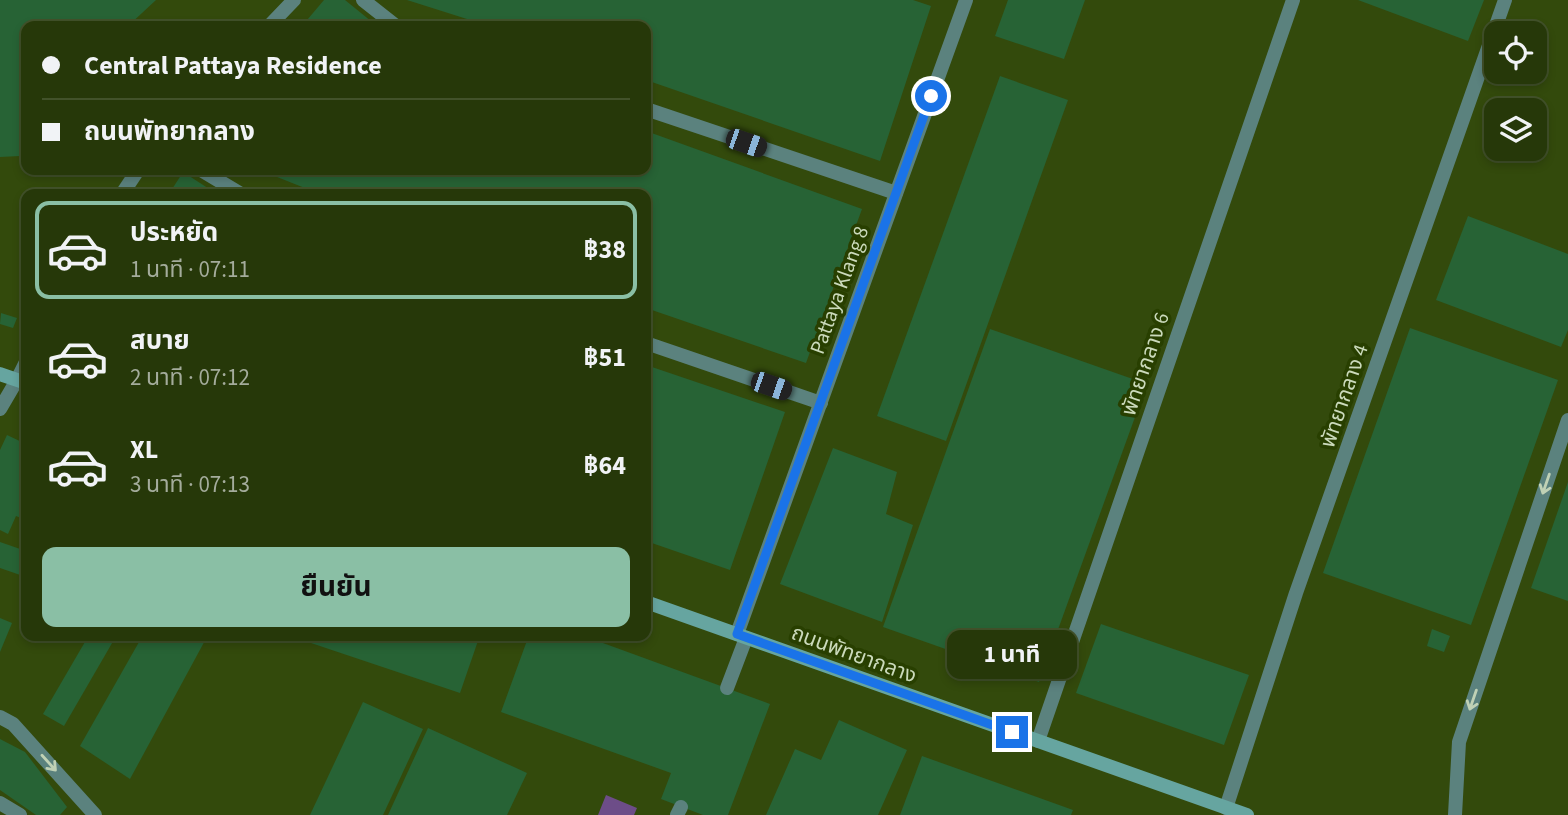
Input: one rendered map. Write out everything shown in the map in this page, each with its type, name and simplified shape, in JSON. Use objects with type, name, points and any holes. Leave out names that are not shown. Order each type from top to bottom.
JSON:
[{"type":"main road","points":[[0,374],[21,382]]},
{"type":"main road","name":"ถนนพัทยากลาง","points":[[651,604],[1247,815]]},
{"type":"street","points":[[274,21],[294,0]]},
{"type":"street","points":[[363,0],[390,21]]},
{"type":"street","name":"Pattaya Klang 8","points":[[727,688],[821,403],[966,0]]},
{"type":"street","name":"พัทยากลาง 6","points":[[1038,741],[1293,0]]},
{"type":"street","name":"พัทยากลาง 4","points":[[1226,808],[1296,593],[1505,0]]},
{"type":"street","points":[[651,111],[897,193]]},
{"type":"street","points":[[209,175],[233,189]]},
{"type":"street","points":[[651,344],[821,403]]},
{"type":"street","points":[[0,409],[21,382]]},
{"type":"street","points":[[1455,815],[1458,742],[1568,420]]},
{"type":"street","points":[[0,717],[13,723],[95,815]]},
{"type":"street","points":[[0,803],[20,815]]},
{"type":"shaded area","points":[[606,795],[637,808],[634,815],[598,815]]},
{"type":"building","points":[[0,0],[156,0],[133,21],[21,21],[21,159],[20,156],[0,157]]},
{"type":"building","points":[[324,0],[345,0],[371,21],[306,21]]},
{"type":"building","points":[[407,0],[913,0],[931,6],[880,161],[651,82],[651,21],[473,21]]},
{"type":"building","points":[[1008,0],[1085,0],[1064,59],[995,36]]},
{"type":"building","points":[[1358,0],[1484,0],[1468,41]]},
{"type":"building","points":[[1000,76],[1068,100],[946,441],[877,416]]},
{"type":"building","points":[[651,133],[862,209],[806,363],[651,310],[651,189],[307,189],[272,175],[651,175]]},
{"type":"building","points":[[181,175],[188,175],[209,189],[172,189]]},
{"type":"building","points":[[1468,216],[1568,254],[1568,330],[1561,347],[1436,300]]},
{"type":"building","points":[[1,313],[17,318],[13,328],[0,324]]},
{"type":"building","points":[[1410,328],[1558,380],[1471,625],[1323,573]]},
{"type":"building","points":[[990,329],[1147,384],[1039,682],[883,627]]},
{"type":"building","points":[[651,367],[785,412],[730,570],[651,543]]},
{"type":"building","points":[[7,435],[21,442],[21,518],[16,516],[8,534],[0,530],[0,450]]},
{"type":"building","points":[[833,448],[897,472],[886,514],[913,525],[882,622],[780,584]]},
{"type":"building","points":[[1568,482],[1568,601],[1531,588]]},
{"type":"building","points":[[0,542],[21,549],[21,575],[0,568]]},
{"type":"building","points":[[0,618],[12,623],[0,652]]},
{"type":"building","points":[[1101,624],[1249,675],[1224,745],[1076,693]]},
{"type":"building","points":[[1432,629],[1450,636],[1444,652],[1427,646]]},
{"type":"building","points":[[86,641],[113,641],[64,726],[43,714]]},
{"type":"building","points":[[140,641],[205,641],[130,779],[80,746]]},
{"type":"building","points":[[308,641],[478,641],[460,693]]},
{"type":"building","points":[[527,641],[597,641],[770,704],[728,815],[703,815],[661,799],[671,773],[501,712]]},
{"type":"building","points":[[363,702],[423,729],[383,815],[310,815]]},
{"type":"building","points":[[839,720],[907,750],[878,815],[766,815],[795,749],[821,760]]},
{"type":"building","points":[[428,728],[527,773],[507,815],[388,815]]},
{"type":"building","points":[[0,739],[25,752],[67,807],[60,815],[36,815],[0,790]]},
{"type":"building","points":[[922,756],[1073,810],[1071,815],[900,815]]},
{"type":"route","points":[[931,96],[737,634],[1012,732]]}]
